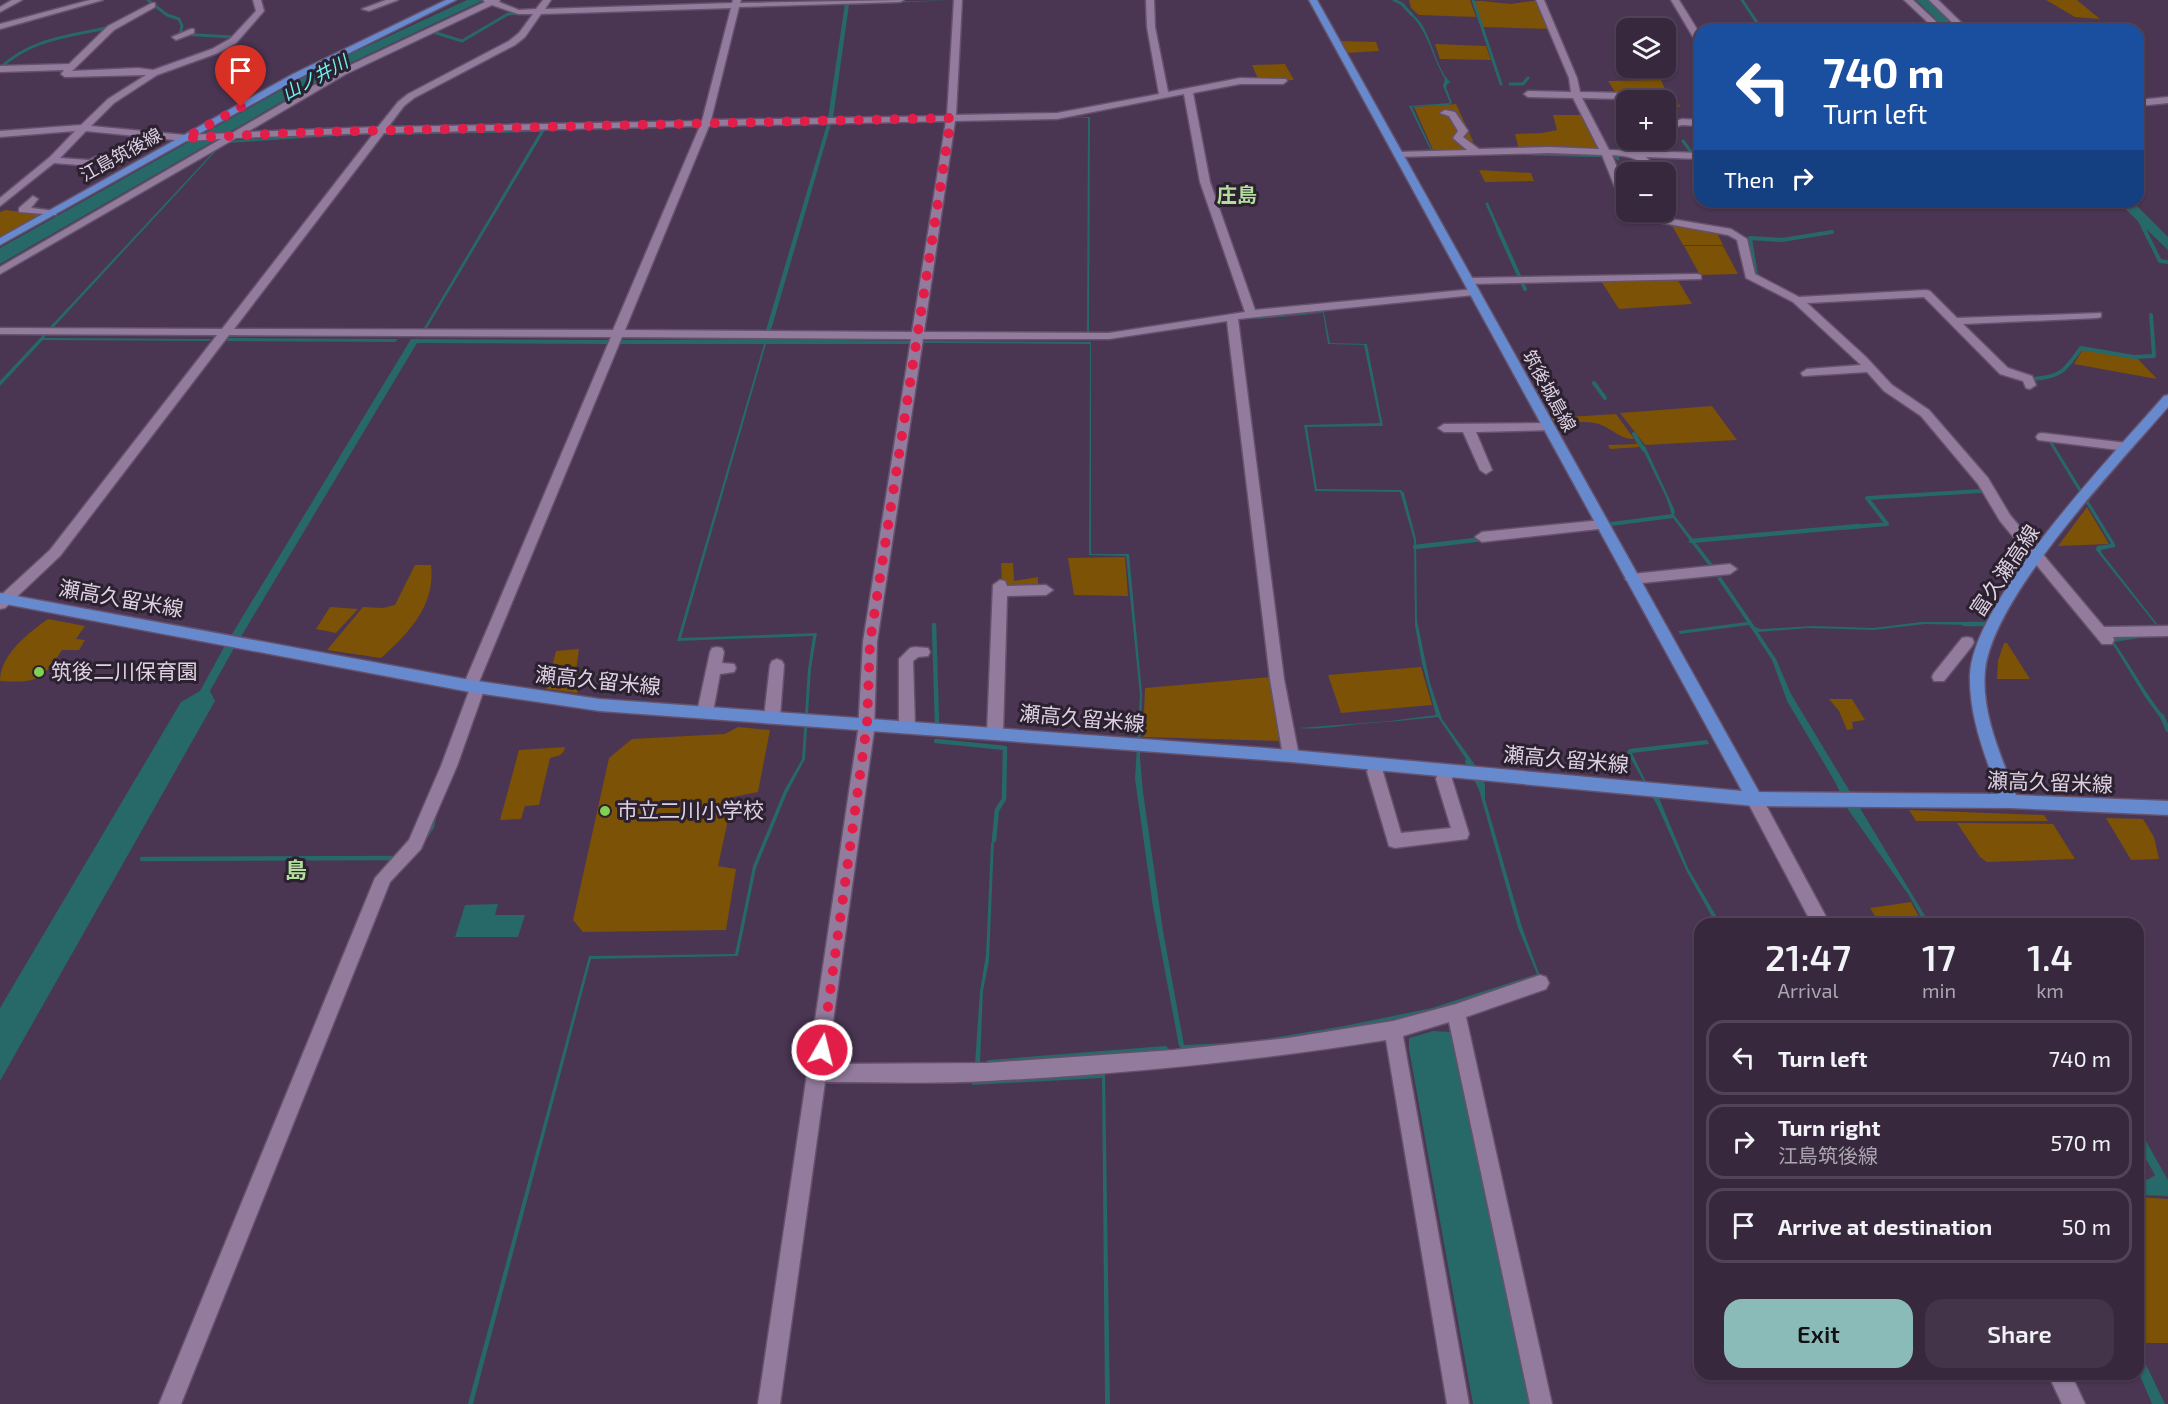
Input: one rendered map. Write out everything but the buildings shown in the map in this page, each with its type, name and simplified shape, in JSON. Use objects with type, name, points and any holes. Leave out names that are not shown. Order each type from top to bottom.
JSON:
[{"type":"main road","name":"江島筑後線","points":[[0,242],[296,76],[453,0]]},
{"type":"main road","name":"筑後城島線","points":[[1313,0],[1754,799]]},
{"type":"main road","name":"富久瀬高線","points":[[2010,801],[1992,755],[1978,698],[1980,655],[1990,627],[2037,555],[2168,399]]},
{"type":"main road","name":"瀬高久留米線","points":[[2,600],[474,686],[600,705],[1291,756],[1754,799],[2010,801],[2168,808]]},
{"type":"street","points":[[0,10],[18,0]]},
{"type":"street","points":[[0,27],[99,0]]},
{"type":"street","points":[[144,0],[152,5],[111,28],[65,74],[138,71],[154,73]]},
{"type":"street","points":[[0,203],[52,160],[111,101],[154,73],[215,51],[233,40],[260,11],[257,0]]},
{"type":"street","points":[[366,9],[394,0]]},
{"type":"street","points":[[2,600],[55,553],[401,104],[411,96],[512,43],[522,35],[547,0]]},
{"type":"street","points":[[0,271],[225,137],[343,72],[490,1],[518,12],[737,3],[900,0]]},
{"type":"street","points":[[769,1404],[867,724],[870,642],[951,118],[958,0]]},
{"type":"street","points":[[1150,0],[1151,27],[1164,95]]},
{"type":"street","points":[[1540,0],[1573,78],[1576,95],[1616,178]]},
{"type":"street","points":[[1675,0],[1694,32]]},
{"type":"street","points":[[1908,0],[1934,24]]},
{"type":"street","points":[[1933,0],[1959,24]]},
{"type":"street","points":[[170,1404],[383,878],[415,844],[449,766],[474,686],[706,123],[737,3]]},
{"type":"street","points":[[176,37],[191,31]]},
{"type":"street","points":[[0,69],[71,66]]},
{"type":"street","points":[[0,134],[84,128],[188,138],[294,132],[1057,116],[1240,81],[1283,81]]},
{"type":"street","points":[[1188,90],[1205,182],[1251,314]]},
{"type":"street","points":[[1528,94],[1616,96]]},
{"type":"street","points":[[2144,103],[2168,100]]},
{"type":"street","points":[[1445,113],[1452,114],[1463,131],[1458,138],[1461,142],[1476,152]]},
{"type":"street","points":[[1676,121],[1680,119],[1694,122]]},
{"type":"street","points":[[1398,155],[1549,150],[1694,156]]},
{"type":"street","points":[[1635,154],[1647,162]]},
{"type":"street","points":[[52,160],[91,163],[104,156]]},
{"type":"street","points":[[33,199],[23,210],[52,213]]},
{"type":"street","points":[[1674,222],[1731,232],[1742,239],[1750,276],[1797,300],[1870,368],[1888,388],[1925,413],[1983,481],[2005,518],[2104,636],[2168,631]]},
{"type":"street","points":[[0,277],[64,238]]},
{"type":"street","points":[[0,331],[1109,336],[1232,316],[1471,286],[1697,277]]},
{"type":"street","points":[[1797,300],[1927,294],[2004,371],[2028,379],[2030,385]]},
{"type":"street","points":[[1954,321],[2097,315]]},
{"type":"street","points":[[1232,316],[1276,679],[1291,756]]},
{"type":"street","points":[[1807,373],[1870,368]]},
{"type":"street","points":[[1444,428],[1548,427]]},
{"type":"street","points":[[1468,428],[1486,470]]},
{"type":"street","points":[[2042,437],[2089,436],[2127,447]]},
{"type":"street","points":[[1482,537],[1602,525]]},
{"type":"street","points":[[1632,579],[1730,569]]},
{"type":"street","points":[[995,733],[1000,588],[1046,590]]},
{"type":"street","points":[[1939,677],[1967,642]]},
{"type":"street","points":[[705,712],[717,652]]},
{"type":"street","points":[[907,727],[906,659],[915,652],[923,652]]},
{"type":"street","points":[[772,717],[777,665]]},
{"type":"street","points":[[714,669],[729,668]]},
{"type":"street","points":[[1377,765],[1375,772],[1395,840],[1461,834],[1444,778],[1446,771]]},
{"type":"street","points":[[1754,799],[1818,918]]},
{"type":"street","points":[[818,1073],[986,1072],[1174,1059],[1288,1047],[1393,1030],[1456,1012],[1540,982]]},
{"type":"street","points":[[1456,1012],[1541,1404]]},
{"type":"street","points":[[1393,1030],[1458,1404]]},
{"type":"street","points":[[2062,1380],[2074,1404]]},
{"type":"shaded area","points":[[1409,0],[1470,0],[1476,17],[1419,15],[1411,8]]},
{"type":"shaded area","points":[[1525,0],[1481,1],[1511,4],[1539,0],[1550,29],[1483,27],[1474,1]]},
{"type":"shaded area","points":[[2046,0],[2077,0],[2100,19],[2075,17]]},
{"type":"shaded area","points":[[1340,41],[1376,42],[1379,51],[1347,53]]},
{"type":"shaded area","points":[[1435,44],[1486,46],[1491,60],[1440,59]]},
{"type":"shaded area","points":[[1285,64],[1294,80],[1259,81],[1252,65]]},
{"type":"shaded area","points":[[1661,80],[1666,90],[1616,90],[1616,93],[1608,81]]},
{"type":"shaded area","points":[[1456,104],[1473,141],[1470,150],[1433,150],[1414,107]]},
{"type":"shaded area","points":[[1553,115],[1583,115],[1601,151],[1519,150],[1515,134],[1557,130]]},
{"type":"shaded area","points":[[1479,170],[1531,173],[1534,181],[1485,182]]},
{"type":"shaded area","points":[[6,210],[46,215],[0,240],[0,212]]},
{"type":"shaded area","points":[[1671,224],[1716,231],[1723,245],[1683,245]]},
{"type":"shaded area","points":[[1684,246],[1723,246],[1738,274],[1700,275]]},
{"type":"shaded area","points":[[1677,279],[1692,304],[1619,309],[1601,281]]},
{"type":"shaded area","points":[[2083,349],[2137,358],[2157,379],[2074,364]]},
{"type":"shaded area","points":[[1712,406],[1737,440],[1645,445],[1620,413]]},
{"type":"shaded area","points":[[1616,414],[1640,447],[1610,449],[1608,445],[1637,444],[1634,439],[1623,437],[1599,424],[1554,423],[1551,418]]},
{"type":"shaded area","points":[[2087,507],[2109,544],[2058,546]]},
{"type":"shaded area","points":[[1125,557],[1128,596],[1074,595],[1068,558]]},
{"type":"shaded area","points":[[1001,563],[1013,563],[1014,581],[1038,577],[1038,587],[1002,587]]},
{"type":"shaded area","points":[[415,565],[431,565],[429,593],[418,617],[401,639],[381,658],[327,650],[363,607],[383,608],[395,605]]},
{"type":"shaded area","points":[[330,607],[358,609],[336,633],[316,629]]},
{"type":"shaded area","points":[[48,619],[85,626],[76,639],[85,640],[79,650],[62,650],[49,668],[37,678],[0,681],[5,662],[16,646]]},
{"type":"shaded area","points":[[2004,643],[2007,643],[2030,679],[1997,679],[1998,661]]},
{"type":"shaded area","points":[[579,649],[576,671],[587,670],[577,693],[546,689],[556,651]]},
{"type":"shaded area","points":[[1421,667],[1432,705],[1341,713],[1328,675]]},
{"type":"shaded area","points":[[1271,677],[1279,741],[1143,737],[1145,688]]},
{"type":"shaded area","points":[[1829,699],[1852,699],[1865,720],[1852,722],[1853,729],[1847,730],[1839,711]]},
{"type":"shaded area","points":[[738,727],[770,730],[758,792],[733,797],[718,866],[736,869],[726,930],[583,932],[573,920],[609,758],[632,739],[725,734]]},
{"type":"shaded area","points":[[565,747],[558,756],[550,758],[539,805],[525,806],[521,819],[500,820],[519,750]]},
{"type":"shaded area","points":[[1909,810],[2044,815],[2048,821],[1916,821]]},
{"type":"shaded area","points":[[2106,818],[2143,819],[2154,837],[2159,859],[2131,860]]},
{"type":"shaded area","points":[[1957,823],[2053,824],[2075,859],[1987,862],[1980,857]]},
{"type":"shaded area","points":[[1911,902],[1920,918],[1876,918],[1870,908]]},
{"type":"shaded area","points":[[2144,1197],[2168,1199],[2168,1343],[2144,1343]]},
{"type":"water","name":"山ノ井川","points":[[467,0],[484,0],[344,66],[0,264],[0,248],[324,66]]},
{"type":"water","points":[[954,0],[849,5],[833,118],[828,118],[845,3]]},
{"type":"water","points":[[1916,0],[1928,0],[1953,24],[1941,24]]},
{"type":"water","points":[[1408,12],[1422,24],[1440,66],[1451,83],[1516,84],[1448,83],[1446,87],[1452,103],[1449,105],[1412,107],[1432,150],[1465,150],[1431,151],[1409,106],[1450,103],[1443,86],[1445,79],[1429,44],[1415,19]]},
{"type":"water","points":[[1067,117],[1090,117],[1089,332],[1087,332],[1088,118]]},
{"type":"water","points":[[827,124],[831,124],[771,330],[766,330]]},
{"type":"water","points":[[545,130],[427,328],[424,328],[540,132],[385,135]]},
{"type":"water","points":[[368,134],[228,143],[216,151],[53,328],[49,328],[218,147],[227,141]]},
{"type":"water","points":[[2123,207],[2138,207],[2168,237],[2168,250]]},
{"type":"water","points":[[1324,312],[1330,343],[1367,344],[1383,426],[1307,427],[1317,489],[1401,490],[1404,493],[1416,539],[1417,620],[1430,683],[1442,719],[1473,762],[1485,784],[1485,799],[1522,927],[1540,976],[1478,998],[1377,1025],[1280,1041],[1182,1050],[1179,1046],[1153,907],[1135,779],[1140,696],[1126,556],[1089,555],[1090,344],[922,343],[922,341],[1091,342],[1091,554],[1129,554],[1142,693],[1140,758],[1143,792],[1163,931],[1184,1045],[1248,1042],[1432,1008],[1537,974],[1518,928],[1479,790],[1465,762],[1466,759],[1438,717],[1321,728],[1298,728],[1436,715],[1415,626],[1414,540],[1400,492],[1315,491],[1304,425],[1380,423],[1364,345],[1328,344],[1323,313],[1256,318]]},
{"type":"water","points":[[43,335],[46,335],[44,338],[211,339],[209,341],[43,340],[0,386],[0,381]]},
{"type":"water","points":[[229,338],[398,339],[395,342],[226,341]]},
{"type":"water","points":[[411,339],[610,340],[608,344],[417,343],[233,650],[210,691],[215,701],[0,1081],[0,1008],[181,702],[200,691],[223,649]]},
{"type":"water","points":[[622,340],[911,341],[911,344],[766,344],[681,638],[817,633],[811,669],[805,759],[787,793],[756,868],[738,956],[591,959],[473,1404],[468,1404],[589,956],[735,954],[753,866],[784,791],[802,759],[808,669],[813,636],[677,641],[764,344],[620,344]]},
{"type":"water","points":[[2047,439],[2051,440],[2115,544],[2115,547],[2101,550],[2101,552],[2158,625],[2096,550],[2097,546],[2111,544]]},
{"type":"water","points":[[1641,446],[1645,446],[1675,511],[1674,515],[1714,566],[1709,566],[1673,518],[1666,497]]},
{"type":"water","points":[[1721,577],[1755,627],[1760,629],[1814,626],[1873,628],[1921,622],[1968,622],[1968,625],[1925,624],[1874,630],[1808,628],[1758,632],[1776,659],[1791,694],[1926,918],[1922,918],[1908,894],[1849,811],[1835,782],[1787,701],[1772,660],[1749,625],[1680,634],[1678,631],[1747,622],[1717,578]]},
{"type":"water","points":[[2158,632],[2165,634],[2114,642],[2166,719],[2161,719],[2145,697],[2109,638]]},
{"type":"water","points":[[1707,740],[1709,744],[1632,753],[1646,782],[1659,798],[1688,868],[1717,918],[1713,918],[1687,872],[1657,805],[1627,752],[1629,749]]},
{"type":"water","points":[[994,840],[989,961],[983,991],[980,1064],[975,1064],[980,991],[986,955],[991,843]]},
{"type":"water","points":[[498,904],[495,915],[525,915],[518,937],[455,937],[465,905]]},
{"type":"water","points":[[1433,1031],[1452,1032],[1455,1040],[1530,1404],[1473,1404],[1409,1049],[1409,1038]]},
{"type":"water","points":[[1105,1073],[1110,1404],[1105,1404],[1102,1078],[972,1085],[972,1079]]},
{"type":"water","points":[[2144,1138],[2168,1180],[2168,1196],[2144,1195],[2144,1180],[2155,1175],[2144,1156]]},
{"type":"water","points":[[2144,1360],[2165,1404],[2152,1404],[2142,1380],[2144,1380]]},
{"type":"waterway","points":[[148,0],[167,15],[179,19],[182,26],[180,34],[232,37]]},
{"type":"waterway","points":[[1394,0],[1402,4],[1412,15]]},
{"type":"waterway","points":[[1473,0],[1501,84]]},
{"type":"waterway","points":[[1742,0],[1758,24]]},
{"type":"waterway","points":[[433,32],[462,41],[508,14],[521,13]]},
{"type":"waterway","points":[[0,68],[24,51],[50,40],[106,28]]},
{"type":"waterway","points":[[1510,84],[1523,84],[1528,78]]},
{"type":"waterway","points":[[1683,141],[1694,156]]},
{"type":"waterway","points":[[1532,154],[1615,156],[1618,159]]},
{"type":"waterway","points":[[1487,204],[1499,231]]},
{"type":"waterway","points":[[2139,220],[2145,231]]},
{"type":"waterway","points":[[1498,229],[1525,289]]},
{"type":"waterway","points":[[2145,231],[2160,261],[2168,262]]},
{"type":"waterway","points":[[1760,278],[1756,275],[1750,238],[1782,240],[1832,232]]},
{"type":"waterway","points":[[2034,381],[2033,379],[2062,371],[2081,348],[2134,357],[2154,356],[2151,315]]},
{"type":"waterway","points":[[1594,383],[1605,398]]},
{"type":"waterway","points":[[1634,434],[1644,450]]},
{"type":"waterway","points":[[1842,528],[1887,524],[1867,498],[1981,491],[1983,487]]},
{"type":"waterway","points":[[1611,524],[1673,516]]},
{"type":"waterway","points":[[1691,541],[1859,526]]},
{"type":"waterway","points":[[1415,547],[1484,539]]},
{"type":"waterway","points":[[1964,624],[1991,624]]},
{"type":"waterway","points":[[934,625],[937,723]]},
{"type":"waterway","points":[[2162,716],[2168,730]]},
{"type":"waterway","points":[[936,741],[1005,748],[1004,799],[997,810],[994,840]]},
{"type":"waterway","points":[[425,837],[432,827],[434,817]]},
{"type":"waterway","points":[[142,859],[398,858]]},
{"type":"waterway","points":[[988,1069],[989,1063],[1165,1049]]},
{"type":"place","name":"筑後二川保育園","points":[[39,672]]},
{"type":"place","name":"市立二川小学校","points":[[605,811]]},
{"type":"district","name":"庄島","points":[[1237,195]]},
{"type":"district","name":"島","points":[[296,870]]},
{"type":"route","points":[[241,107],[185,138],[294,132],[951,118],[870,642],[867,724],[822,1050]]}]
